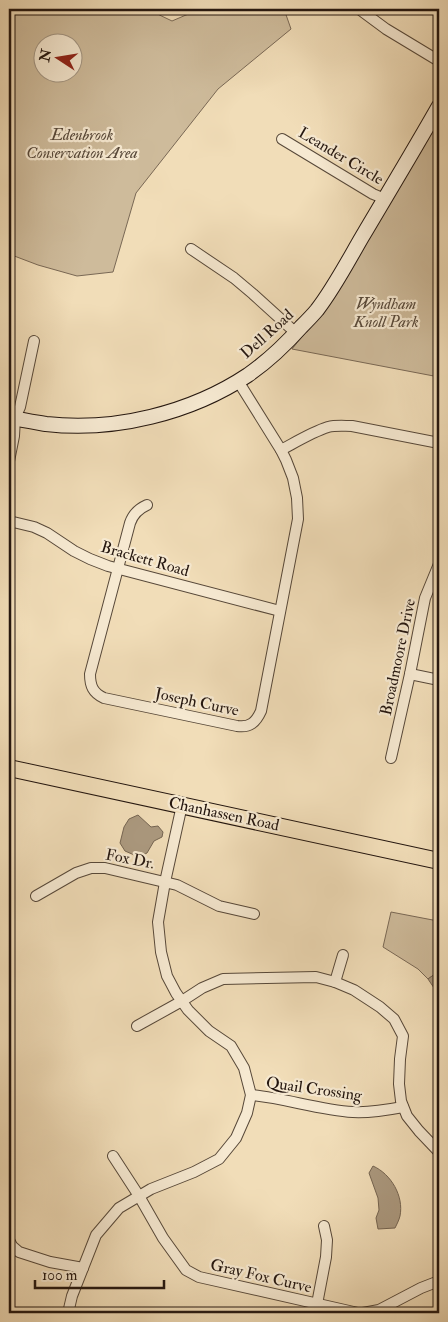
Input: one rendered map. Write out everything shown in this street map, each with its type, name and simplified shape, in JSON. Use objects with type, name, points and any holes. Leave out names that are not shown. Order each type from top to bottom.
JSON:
[{"type":"main road","name":"Chanhassen Road","points":[[9,768],[439,862]]},
{"type":"street","points":[[359,9],[386,29],[439,61]]},
{"type":"street","name":"Dell Road","points":[[12,418],[61,425],[93,425],[120,422],[171,411],[190,404],[238,381],[259,367],[285,344],[316,311],[336,282],[439,106]]},
{"type":"street","name":"Leander Circle","points":[[282,139],[373,194],[385,199]]},
{"type":"street","points":[[191,249],[234,278],[296,333]]},
{"type":"street","points":[[9,461],[14,436],[12,418],[20,407],[34,341]]},
{"type":"street","name":"Joseph Curve","points":[[147,504],[133,515],[130,523],[90,674],[92,689],[97,695],[104,698],[237,726],[245,727],[252,724],[260,711],[298,519],[297,498],[293,478],[281,450],[238,381]]},
{"type":"street","points":[[281,450],[319,430],[341,425],[439,444]]},
{"type":"street","name":"Brackett Road","points":[[9,521],[34,527],[47,533],[90,560],[280,611]]},
{"type":"street","name":"Broadmoore Drive","points":[[391,758],[425,598],[439,564]]},
{"type":"street","points":[[410,674],[439,680]]},
{"type":"street","points":[[68,1313],[68,1308],[96,1235],[119,1208],[151,1189],[194,1172],[219,1159],[236,1138],[247,1113],[251,1094],[244,1068],[232,1046],[209,1031],[188,1010],[167,976],[161,952],[158,922],[182,805]]},
{"type":"street","name":"Fox Dr.","points":[[36,896],[76,873],[91,868],[105,868],[177,885],[219,906],[254,914]]},
{"type":"street","points":[[335,982],[343,955]]},
{"type":"street","points":[[137,1026],[202,988],[223,979],[316,977],[335,982],[367,998],[394,1019],[403,1036],[399,1084],[403,1107],[407,1116],[439,1152]]},
{"type":"street","name":"Quail Crossing","points":[[251,1094],[328,1109],[354,1112],[385,1111],[403,1107]]},
{"type":"street","name":"Gray Fox Curve","points":[[113,1156],[163,1238],[186,1270],[199,1277],[358,1313]]},
{"type":"street","points":[[317,1304],[327,1249],[324,1226]]},
{"type":"street","points":[[9,1240],[12,1246],[19,1252],[50,1262],[83,1268]]},
{"type":"street","points":[[364,1313],[379,1310],[421,1288],[439,1281]]},
{"type":"green space","name":"Edenbrook Conservation Area","points":[[9,9],[147,9],[172,21],[200,9],[284,9],[291,29],[218,89],[136,193],[113,272],[77,276],[38,265],[9,254]]},
{"type":"green space","name":"Wyndham Knoll Park","points":[[439,118],[439,377],[292,349],[319,316]]},
{"type":"green space","points":[[391,912],[438,921],[439,919],[439,971],[428,979],[418,969],[383,947]]},
{"type":"shaded area","points":[[138,815],[151,827],[158,826],[163,832],[162,837],[154,841],[147,853],[139,857],[125,851],[120,843],[124,827],[129,819]]},
{"type":"shaded area","points":[[439,971],[439,995],[428,979]]},
{"type":"shaded area","points":[[373,1166],[391,1180],[398,1194],[401,1208],[400,1218],[395,1228],[378,1229],[376,1218],[379,1210],[378,1198],[369,1173]]}]
